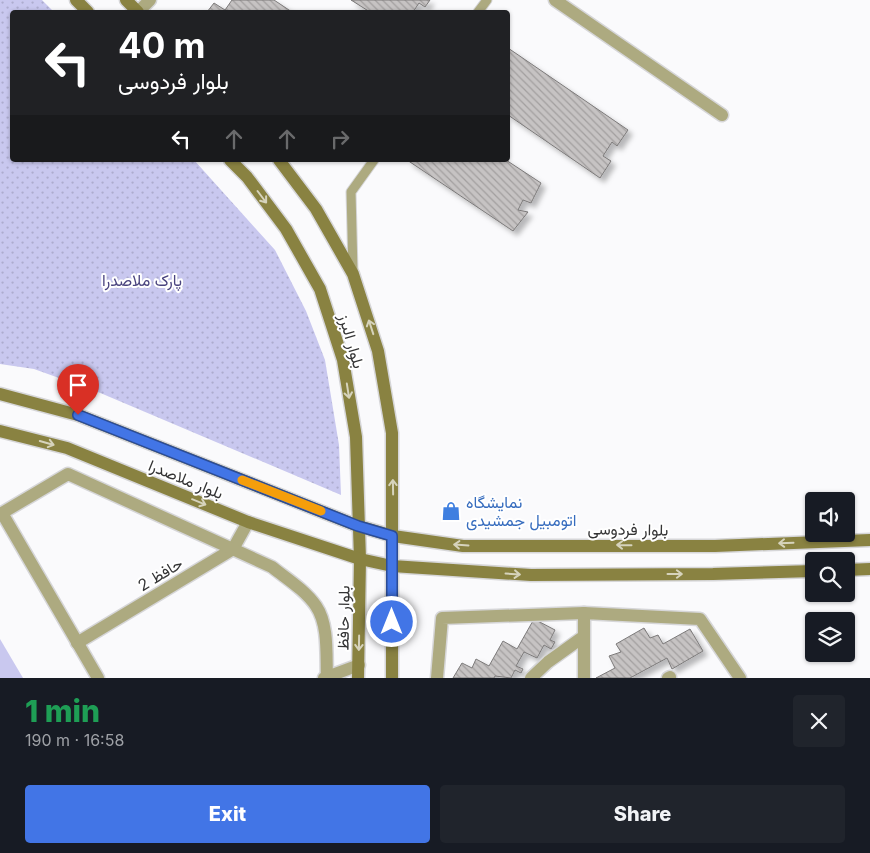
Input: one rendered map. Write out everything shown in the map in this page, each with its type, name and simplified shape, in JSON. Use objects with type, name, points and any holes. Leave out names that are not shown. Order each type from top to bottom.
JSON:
[{"type":"main road","points":[[76,0],[86,10]]},
{"type":"main road","points":[[126,0],[136,10]]},
{"type":"main road","name":"بلوار البرز","points":[[232,162],[247,178],[286,229],[320,289],[343,360],[354,427],[360,559]]},
{"type":"main road","name":"بلوار البرز","points":[[281,162],[316,209],[353,274],[378,351],[392,433],[392,536]]},
{"type":"main road","name":"بلوار ملاصدرا","points":[[0,394],[78,415],[358,526]]},
{"type":"main road","name":"بلوار ملاصدرا","points":[[0,431],[67,448],[248,522],[360,559]]},
{"type":"main road","name":"بلوار فردوسی","points":[[358,526],[392,536],[463,546],[714,546],[870,540]]},
{"type":"main road","points":[[392,536],[392,678]]},
{"type":"main road","points":[[360,559],[392,566],[531,575],[805,571]]},
{"type":"main road","name":"بلوار حافظ","points":[[358,672],[360,559]]},
{"type":"main road","points":[[855,570],[870,569]]},
{"type":"street","points":[[140,10],[150,0]]},
{"type":"street","points":[[555,0],[722,114]]},
{"type":"street","points":[[98,678],[2,513],[68,474],[272,567],[301,590],[317,606],[324,627],[326,677],[358,672]]},
{"type":"street","name":"حافظ 2","points":[[77,643],[233,549],[248,522]]},
{"type":"street","points":[[584,613],[584,678]]},
{"type":"street","points":[[436,678],[442,618],[584,613],[700,619],[740,678]]},
{"type":"street","points":[[531,678],[548,662],[583,637]]},
{"type":"lane","points":[[353,274],[351,192],[373,162]]},
{"type":"green space","name":"پارک ملاصدرا","points":[[0,0],[42,0],[52,10],[10,10],[10,162],[196,162],[275,250],[306,311],[325,360],[339,445],[341,495],[98,392],[34,369],[0,364]]},
{"type":"green space","points":[[0,639],[23,678],[0,678]]},
{"type":"building","points":[[232,0],[274,0],[289,10],[225,10]]},
{"type":"building","points":[[351,0],[430,0],[425,7],[419,3],[414,10],[367,10]]},
{"type":"building","points":[[214,3],[225,10],[209,10]]},
{"type":"building","points":[[510,49],[628,130],[617,146],[612,142],[603,156],[611,161],[600,178],[510,116]]},
{"type":"building","points":[[410,162],[509,162],[541,183],[531,203],[523,200],[518,210],[528,212],[513,231]]},
{"type":"building","points":[[534,619],[555,630],[550,640],[555,642],[551,649],[544,645],[537,658],[524,652],[516,666],[523,669],[521,673],[515,670],[511,678],[495,676],[494,678],[453,678],[462,663],[472,668],[476,659],[489,666],[503,641],[517,649]]},
{"type":"building","points":[[644,628],[650,638],[658,635],[663,644],[690,629],[703,651],[672,669],[667,658],[630,678],[596,678],[615,668],[609,656],[621,652],[616,644]]},
{"type":"slow traffic","points":[[242,480],[321,511]]},
{"type":"place","name":"نمایشگاه اتومبیل جمشیدی","points":[[451,511]]},
{"type":"route","points":[[78,415],[358,526],[392,536],[392,622]]}]
